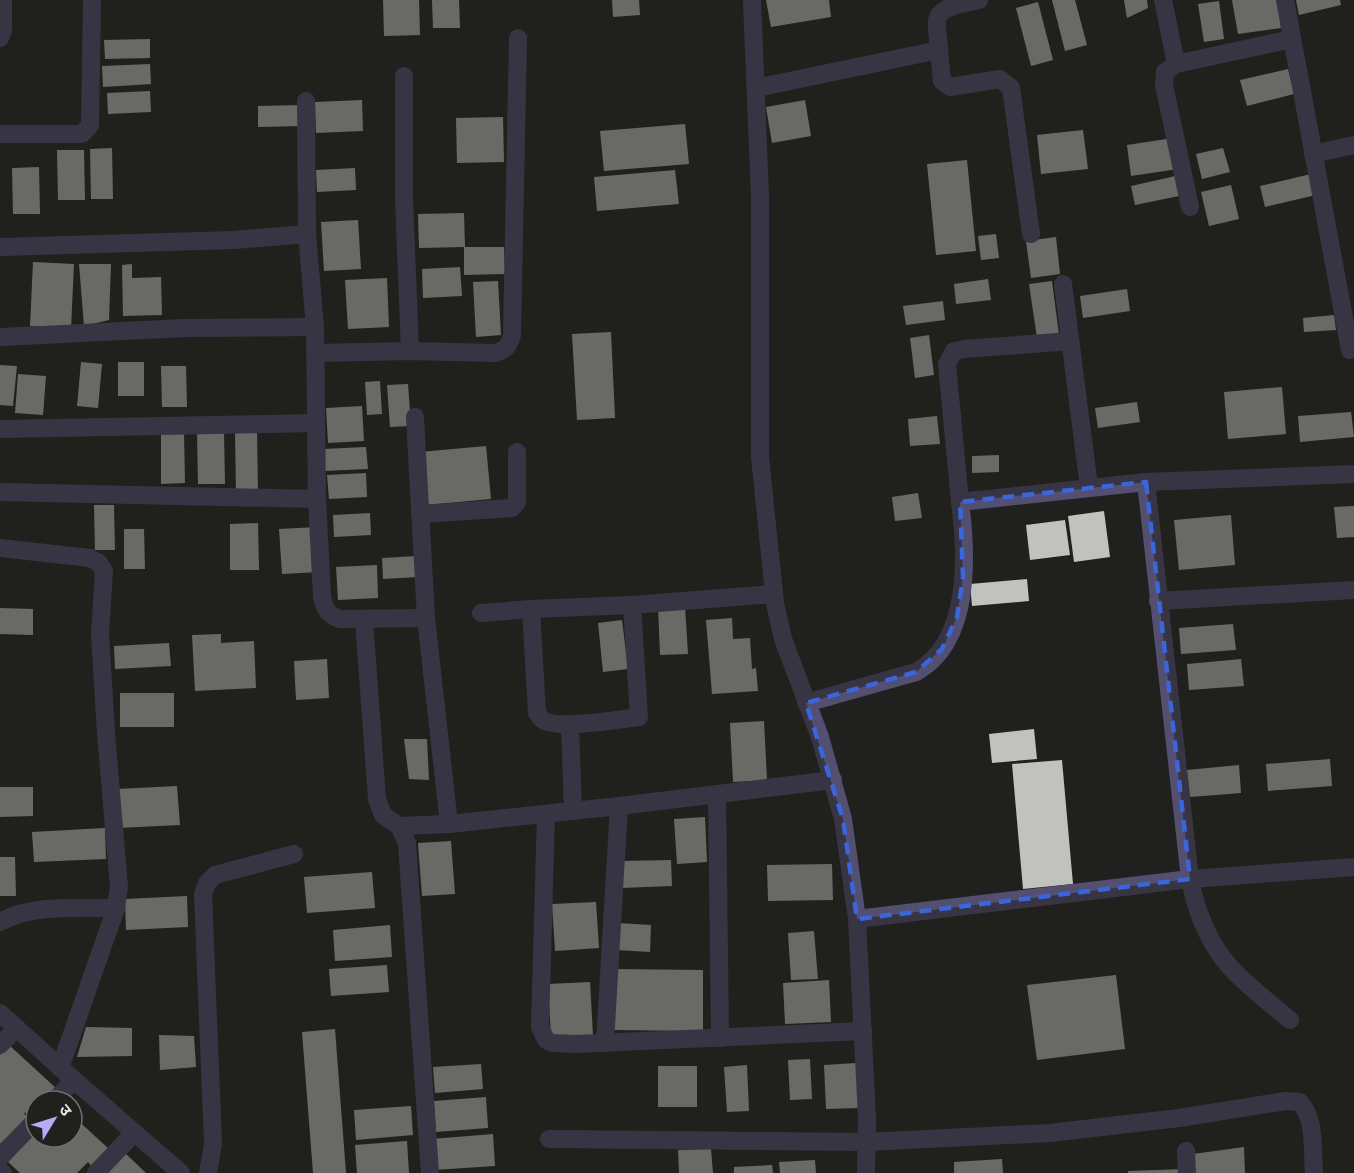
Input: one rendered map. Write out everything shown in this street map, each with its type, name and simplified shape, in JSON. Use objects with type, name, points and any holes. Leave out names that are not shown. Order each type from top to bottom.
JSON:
[{"type":"street","points":[[0,38],[3,30],[3,0]]},
{"type":"street","points":[[0,134],[82,134],[90,125],[92,0]]},
{"type":"street","points":[[752,0],[760,197],[760,457],[774,594],[783,639],[833,780],[843,819],[857,919],[867,1118],[866,1173]]},
{"type":"street","points":[[980,0],[946,9],[938,15],[936,22],[942,81],[950,87],[1000,79],[1011,88],[1031,234]]},
{"type":"street","points":[[1163,0],[1176,64]]},
{"type":"street","points":[[1285,0],[1350,350]]},
{"type":"street","points":[[316,353],[410,351],[495,353],[504,350],[509,344],[512,335],[518,38]]},
{"type":"street","points":[[1190,207],[1164,85],[1164,72],[1176,64],[1292,39]]},
{"type":"street","points":[[756,88],[939,50]]},
{"type":"street","points":[[404,76],[404,198],[410,351]]},
{"type":"street","points":[[306,100],[307,234],[315,327],[317,499],[322,597],[326,610],[331,616],[340,619],[426,618]]},
{"type":"street","points":[[1313,154],[1354,145]]},
{"type":"street","points":[[0,247],[234,240],[307,234]]},
{"type":"street","points":[[1063,284],[1089,487]]},
{"type":"street","points":[[0,337],[185,328],[315,327]]},
{"type":"street","points":[[806,703],[916,672],[934,659],[942,649],[957,617],[963,577],[962,520],[947,364],[954,351],[1070,341]]},
{"type":"street","points":[[414,417],[426,618],[449,824]]},
{"type":"street","points":[[0,429],[316,423]]},
{"type":"street","points":[[420,514],[512,508],[517,502],[517,452]]},
{"type":"street","points":[[960,502],[1146,482],[1354,474]]},
{"type":"street","points":[[1146,482],[1190,879],[1195,904],[1208,935],[1230,967],[1290,1020]]},
{"type":"street","points":[[0,492],[317,499]]},
{"type":"street","points":[[0,548],[90,558],[99,563],[104,571],[100,634],[119,887],[116,908],[60,1068]]},
{"type":"street","points":[[1158,601],[1354,590]]},
{"type":"street","points":[[481,613],[774,594]]},
{"type":"street","points":[[531,609],[537,713],[544,721],[570,724],[639,717],[632,605]]},
{"type":"street","points":[[364,620],[377,799],[383,815],[399,826],[408,843],[430,1173]]},
{"type":"street","points":[[570,724],[573,811]]},
{"type":"street","points":[[399,826],[449,824],[546,814],[833,780]]},
{"type":"street","points":[[717,794],[720,1038]]},
{"type":"street","points":[[605,1043],[619,806]]},
{"type":"street","points":[[546,814],[540,1016],[542,1035],[546,1040],[552,1043],[605,1043],[863,1031]]},
{"type":"street","points":[[208,1173],[213,1144],[203,894],[207,883],[215,875],[294,854]]},
{"type":"street","points":[[857,919],[1190,879],[1354,867]]},
{"type":"street","points":[[0,922],[23,912],[37,910],[116,908]]},
{"type":"street","points":[[0,1013],[181,1173]]},
{"type":"street","points":[[0,1045],[17,1028]]},
{"type":"street","points":[[65,1089],[74,1080]]},
{"type":"street","points":[[549,1139],[866,1142],[1050,1133],[1293,1101],[1300,1102],[1307,1110],[1311,1129],[1314,1173]]},
{"type":"street","points":[[0,1157],[24,1132]]},
{"type":"street","points":[[96,1173],[134,1133]]},
{"type":"street","points":[[1186,1151],[1187,1173]]},
{"type":"street","points":[[0,1170],[3,1173]]},
{"type":"highlighted area","points":[[1146,482],[1190,879],[857,919],[843,819],[806,703],[916,672],[942,649],[957,617],[963,577],[960,502]]},
{"type":"building","points":[[383,0],[419,0],[420,35],[384,36]]},
{"type":"building","points":[[432,0],[459,0],[460,28],[433,28]]},
{"type":"building","points":[[612,0],[639,0],[640,15],[613,17]]},
{"type":"building","points":[[766,0],[829,0],[831,17],[771,27]]},
{"type":"building","points":[[1052,0],[1075,0],[1087,45],[1065,51]]},
{"type":"building","points":[[1124,0],[1147,0],[1148,8],[1127,18]]},
{"type":"building","points":[[1232,0],[1277,0],[1281,28],[1238,34]]},
{"type":"building","points":[[1296,0],[1340,0],[1341,5],[1299,15]]},
{"type":"building","points":[[1219,1],[1224,39],[1204,42],[1198,4]]},
{"type":"building","points":[[1038,2],[1053,60],[1031,66],[1016,8]]},
{"type":"building","points":[[150,39],[150,58],[105,59],[104,40]]},
{"type":"building","points":[[150,64],[151,84],[103,87],[102,66]]},
{"type":"building","points":[[1288,69],[1294,94],[1247,106],[1240,80]]},
{"type":"building","points":[[150,91],[151,112],[108,114],[107,93]]},
{"type":"building","points":[[362,100],[363,131],[316,133],[315,102]]},
{"type":"building","points":[[805,100],[811,136],[772,143],[766,107]]},
{"type":"building","points":[[303,105],[304,126],[258,127],[258,106]]},
{"type":"building","points":[[503,117],[504,162],[457,163],[456,118]]},
{"type":"building","points":[[685,124],[689,164],[604,171],[600,131]]},
{"type":"building","points":[[1083,130],[1088,169],[1041,174],[1037,135]]},
{"type":"building","points":[[1173,138],[1178,169],[1131,176],[1127,145]]},
{"type":"building","points":[[112,148],[113,199],[91,199],[90,149]]},
{"type":"building","points":[[1223,148],[1230,172],[1202,179],[1196,154]]},
{"type":"building","points":[[57,150],[84,150],[85,200],[58,200]]},
{"type":"building","points":[[967,160],[976,251],[936,255],[927,164]]},
{"type":"building","points":[[39,167],[40,214],[13,214],[12,168]]},
{"type":"building","points":[[355,168],[356,190],[317,192],[316,170]]},
{"type":"building","points":[[675,170],[679,204],[597,211],[594,177]]},
{"type":"building","points":[[1311,174],[1316,195],[1265,207],[1260,186]]},
{"type":"building","points":[[1180,175],[1184,195],[1135,205],[1131,186]]},
{"type":"building","points":[[1231,185],[1239,219],[1209,226],[1201,192]]},
{"type":"building","points":[[464,213],[465,247],[419,248],[418,214]]},
{"type":"building","points":[[358,220],[361,269],[324,271],[321,222]]},
{"type":"building","points":[[996,234],[999,258],[981,260],[978,236]]},
{"type":"building","points":[[1056,237],[1060,274],[1031,278],[1026,241]]},
{"type":"building","points":[[464,247],[504,247],[505,274],[464,275]]},
{"type":"building","points":[[33,262],[74,264],[71,328],[30,326]]},
{"type":"building","points":[[79,264],[111,264],[109,320],[84,326]]},
{"type":"building","points":[[132,264],[132,278],[161,277],[162,315],[123,316],[122,265]]},
{"type":"building","points":[[460,267],[462,296],[423,298],[422,269]]},
{"type":"building","points":[[387,278],[389,327],[348,329],[345,280]]},
{"type":"building","points":[[988,279],[991,300],[956,304],[954,284]]},
{"type":"building","points":[[498,281],[501,335],[476,337],[473,282]]},
{"type":"building","points":[[1052,281],[1059,335],[1037,338],[1029,284]]},
{"type":"building","points":[[1127,289],[1130,311],[1083,318],[1080,296]]},
{"type":"building","points":[[943,301],[945,320],[906,325],[903,306]]},
{"type":"building","points":[[1334,315],[1336,330],[1304,332],[1303,318]]},
{"type":"building","points":[[611,332],[615,418],[577,420],[572,334]]},
{"type":"building","points":[[929,335],[934,375],[915,378],[910,338]]},
{"type":"building","points":[[81,362],[102,364],[98,408],[77,406]]},
{"type":"building","points":[[118,362],[144,362],[144,396],[118,396]]},
{"type":"building","points":[[0,365],[17,366],[13,406],[0,405]]},
{"type":"building","points":[[161,366],[186,366],[187,407],[162,407]]},
{"type":"building","points":[[18,374],[46,376],[43,415],[15,413]]},
{"type":"building","points":[[380,381],[382,414],[367,415],[365,382]]},
{"type":"building","points":[[408,384],[411,426],[390,427],[387,385]]},
{"type":"building","points":[[1282,387],[1286,434],[1228,439],[1224,392]]},
{"type":"building","points":[[1137,402],[1140,422],[1098,428],[1095,408]]},
{"type":"building","points":[[362,406],[364,441],[328,443],[326,408]]},
{"type":"building","points":[[1351,412],[1354,437],[1300,442],[1298,416]]},
{"type":"building","points":[[937,416],[940,444],[910,446],[908,419]]},
{"type":"building","points":[[161,431],[184,431],[185,483],[161,484]]},
{"type":"building","points":[[235,431],[257,431],[258,495],[236,495]]},
{"type":"building","points":[[224,432],[225,484],[198,484],[197,433]]},
{"type":"building","points":[[486,446],[491,499],[425,505],[420,452]]},
{"type":"building","points":[[366,447],[368,469],[324,471],[323,449]]},
{"type":"building","points":[[999,455],[999,472],[972,473],[972,456]]},
{"type":"building","points":[[366,473],[367,497],[329,499],[327,475]]},
{"type":"building","points":[[918,493],[922,518],[895,521],[892,497]]},
{"type":"building","points":[[94,505],[114,505],[115,550],[95,550]]},
{"type":"building","points":[[1354,506],[1354,537],[1337,538],[1334,507]]},
{"type":"building","points":[[1104,511],[1110,557],[1074,562],[1068,516]]},
{"type":"building","points":[[370,513],[371,535],[334,537],[333,515]]},
{"type":"building","points":[[1231,515],[1235,565],[1179,570],[1174,520]]},
{"type":"building","points":[[1065,520],[1070,555],[1030,560],[1026,525]]},
{"type":"building","points":[[258,523],[259,570],[230,570],[230,524]]},
{"type":"building","points":[[317,527],[319,572],[282,574],[279,529]]},
{"type":"building","points":[[124,529],[144,529],[145,569],[124,569]]},
{"type":"building","points":[[417,556],[418,577],[383,579],[382,558]]},
{"type":"building","points":[[377,565],[378,598],[338,600],[336,567]]},
{"type":"building","points":[[1027,579],[1029,601],[972,606],[970,584]]},
{"type":"building","points":[[685,606],[688,654],[660,655],[658,607]]},
{"type":"building","points":[[0,608],[33,609],[33,635],[0,634]]},
{"type":"building","points":[[732,618],[733,639],[750,638],[752,669],[756,668],[758,691],[712,694],[706,620]]},
{"type":"building","points":[[622,620],[628,669],[603,672],[598,623]]},
{"type":"building","points":[[1233,624],[1236,650],[1181,654],[1179,628]]},
{"type":"building","points":[[221,634],[221,643],[254,641],[256,688],[195,691],[192,635]]},
{"type":"building","points":[[169,643],[171,666],[115,669],[114,646]]},
{"type":"building","points":[[327,659],[329,698],[296,700],[294,661]]},
{"type":"building","points":[[1241,659],[1244,686],[1189,690],[1187,664]]},
{"type":"building","points":[[120,693],[174,693],[174,727],[120,727]]},
{"type":"building","points":[[764,721],[767,780],[733,782],[730,723]]},
{"type":"building","points":[[1034,729],[1037,759],[992,763],[989,734]]},
{"type":"building","points":[[404,739],[427,739],[429,780],[409,779]]},
{"type":"building","points":[[1330,759],[1332,786],[1268,791],[1266,764]]},
{"type":"building","points":[[1062,760],[1073,884],[1023,889],[1012,764]]},
{"type":"building","points":[[1239,765],[1241,793],[1190,797],[1187,770]]},
{"type":"building","points":[[177,786],[180,825],[118,828],[116,789]]},
{"type":"building","points":[[0,787],[33,787],[33,816],[0,817]]},
{"type":"building","points":[[705,817],[707,862],[677,864],[674,819]]},
{"type":"building","points":[[105,828],[106,859],[34,862],[32,832]]},
{"type":"building","points":[[451,841],[455,894],[422,896],[418,843]]},
{"type":"building","points":[[0,857],[15,857],[16,896],[0,896]]},
{"type":"building","points":[[671,860],[672,886],[621,888],[620,861]]},
{"type":"building","points":[[832,864],[833,900],[768,901],[767,865]]},
{"type":"building","points":[[372,872],[375,908],[307,913],[304,877]]},
{"type":"building","points":[[187,896],[188,927],[126,930],[125,899]]},
{"type":"building","points":[[596,902],[599,948],[555,951],[552,904]]},
{"type":"building","points":[[617,923],[651,925],[650,952],[616,950]]},
{"type":"building","points":[[390,925],[392,957],[335,961],[333,930]]},
{"type":"building","points":[[814,931],[818,979],[791,980],[788,933]]},
{"type":"building","points":[[387,965],[389,992],[331,996],[329,969]]},
{"type":"building","points":[[612,969],[703,970],[703,1031],[612,1030]]},
{"type":"building","points":[[1116,975],[1125,1049],[1037,1060],[1027,985]]},
{"type":"building","points":[[829,980],[831,1022],[785,1024],[783,983]]},
{"type":"building","points":[[590,982],[593,1036],[551,1038],[548,984]]},
{"type":"building","points":[[86,1027],[132,1028],[132,1056],[77,1057]]},
{"type":"building","points":[[335,1029],[346,1173],[313,1173],[302,1032]]},
{"type":"building","points":[[159,1035],[194,1036],[196,1067],[160,1070]]},
{"type":"building","points":[[9,1045],[57,1089],[24,1089],[24,1123],[3,1146],[0,1143],[0,1055]]},
{"type":"building","points":[[810,1059],[812,1099],[790,1100],[788,1060]]},
{"type":"building","points":[[856,1063],[859,1108],[826,1109],[824,1065]]},
{"type":"building","points":[[481,1064],[483,1089],[435,1093],[433,1067]]},
{"type":"building","points":[[747,1065],[749,1111],[727,1112],[724,1067]]},
{"type":"building","points":[[658,1066],[697,1066],[697,1107],[658,1107]]},
{"type":"building","points":[[486,1097],[488,1128],[436,1132],[434,1101]]},
{"type":"building","points":[[411,1106],[413,1135],[356,1140],[354,1110]]},
{"type":"building","points":[[84,1126],[109,1149],[92,1167],[88,1162],[77,1173],[20,1173],[8,1162],[24,1145],[24,1149],[84,1149]]},
{"type":"building","points":[[493,1134],[495,1166],[434,1170],[431,1139]]},
{"type":"building","points":[[407,1141],[409,1173],[357,1173],[355,1145]]},
{"type":"building","points":[[1244,1147],[1245,1173],[1194,1173],[1193,1154]]},
{"type":"building","points":[[711,1149],[713,1173],[679,1173],[678,1150]]},
{"type":"building","points":[[124,1152],[146,1173],[108,1173]]},
{"type":"building","points":[[1002,1159],[1003,1173],[954,1173],[954,1162]]},
{"type":"building","points":[[815,1160],[816,1173],[780,1173],[779,1162]]},
{"type":"building","points":[[772,1165],[773,1173],[734,1173],[734,1167]]},
{"type":"building","points":[[1186,1169],[1186,1173],[1128,1173],[1128,1171]]}]
